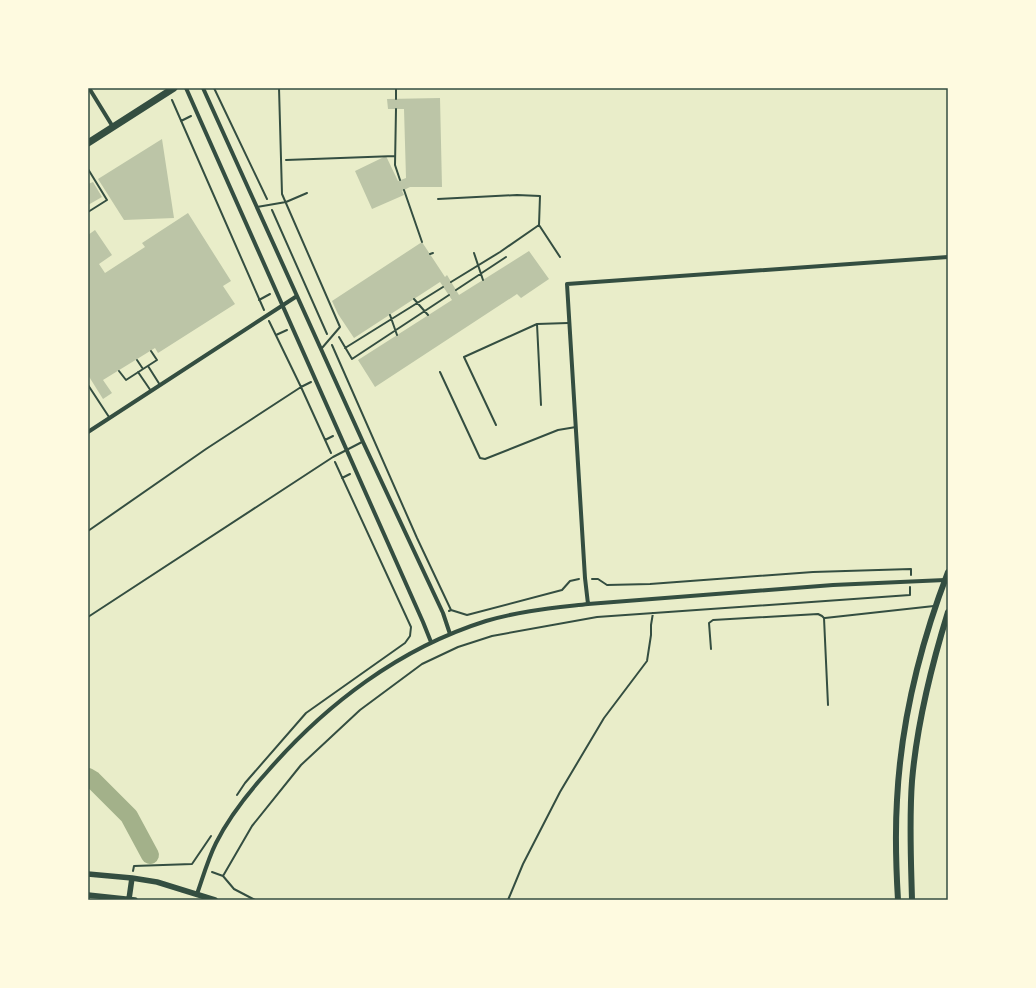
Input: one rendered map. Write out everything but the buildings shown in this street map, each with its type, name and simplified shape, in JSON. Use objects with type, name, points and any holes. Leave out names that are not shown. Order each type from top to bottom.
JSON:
[{"type":"main road","points":[[88,144],[171,90]]},
{"type":"main road","points":[[898,900],[896,822],[902,746],[913,685],[923,646],[935,606],[948,572]]},
{"type":"main road","points":[[912,900],[910,829],[914,764],[930,675],[948,612]]},
{"type":"street","points":[[89,88],[112,127]]},
{"type":"street","points":[[186,88],[431,642]]},
{"type":"street","points":[[203,88],[363,442],[443,613],[450,634]]},
{"type":"street","points":[[588,604],[585,578],[567,284],[948,257]]},
{"type":"street","points":[[88,432],[297,296]]},
{"type":"street","points":[[194,900],[216,843],[233,815],[287,748],[316,720],[373,676],[431,642],[486,622],[516,614],[588,604],[833,585],[945,580]]},
{"type":"street","points":[[88,874],[157,882],[215,900]]},
{"type":"street","points":[[128,899],[132,878]]},
{"type":"street","points":[[88,895],[135,900]]},
{"type":"lane","points":[[279,88],[282,194],[340,327],[321,349]]},
{"type":"lane","points":[[88,169],[107,200],[88,212]]},
{"type":"lane","points":[[257,207],[286,202],[307,193]]},
{"type":"lane","points":[[496,426],[464,357],[537,324],[570,323]]},
{"type":"lane","points":[[537,324],[541,405]]},
{"type":"lane","points":[[119,371],[126,380],[157,360],[151,351]]},
{"type":"lane","points":[[136,360],[143,369]]},
{"type":"lane","points":[[148,366],[160,385]]},
{"type":"lane","points":[[138,372],[150,391]]},
{"type":"lane","points":[[440,372],[480,458],[485,459],[558,430],[576,427]]},
{"type":"lane","points":[[88,385],[109,418]]},
{"type":"lane","points":[[88,616],[333,457],[363,442]]},
{"type":"lane","points":[[711,649],[709,624],[712,620],[818,614],[824,618],[935,606]]},
{"type":"lane","points":[[824,618],[828,705]]},
{"type":"path","points":[[214,88],[269,205],[417,538],[451,610],[467,615],[562,590],[570,580],[585,578],[598,579],[607,585],[650,584],[813,572],[911,569],[910,596],[597,616],[492,636],[458,647],[422,664],[360,710],[301,765],[252,826],[223,876],[234,889],[255,900]]},
{"type":"path","points":[[396,88],[396,99]]},
{"type":"path","points":[[171,90],[181,121],[266,316],[301,387],[411,627],[410,636],[406,643],[306,713],[245,783],[237,796]]},
{"type":"path","points":[[396,109],[395,165],[400,180]]},
{"type":"path","points":[[181,121],[197,113]]},
{"type":"path","points":[[281,160],[395,156]]},
{"type":"path","points":[[404,190],[422,242]]},
{"type":"path","points":[[438,199],[517,195],[540,196],[539,224],[560,257]]},
{"type":"path","points":[[451,282],[539,224]]},
{"type":"path","points":[[474,253],[483,280]]},
{"type":"path","points":[[456,290],[506,257]]},
{"type":"path","points":[[345,348],[443,287]]},
{"type":"path","points":[[259,300],[276,291]]},
{"type":"path","points":[[336,332],[352,359],[449,295]]},
{"type":"path","points":[[414,299],[428,315]]},
{"type":"path","points":[[390,315],[397,335]]},
{"type":"path","points":[[276,335],[292,327]]},
{"type":"path","points":[[88,531],[206,449],[301,387],[315,380]]},
{"type":"path","points":[[508,900],[523,864],[560,792],[604,718],[647,661],[651,635],[650,625],[653,612]]},
{"type":"path","points":[[134,866],[192,864],[213,833]]},
{"type":"waterway","points":[[88,777],[93,780],[129,816],[150,855]]}]
